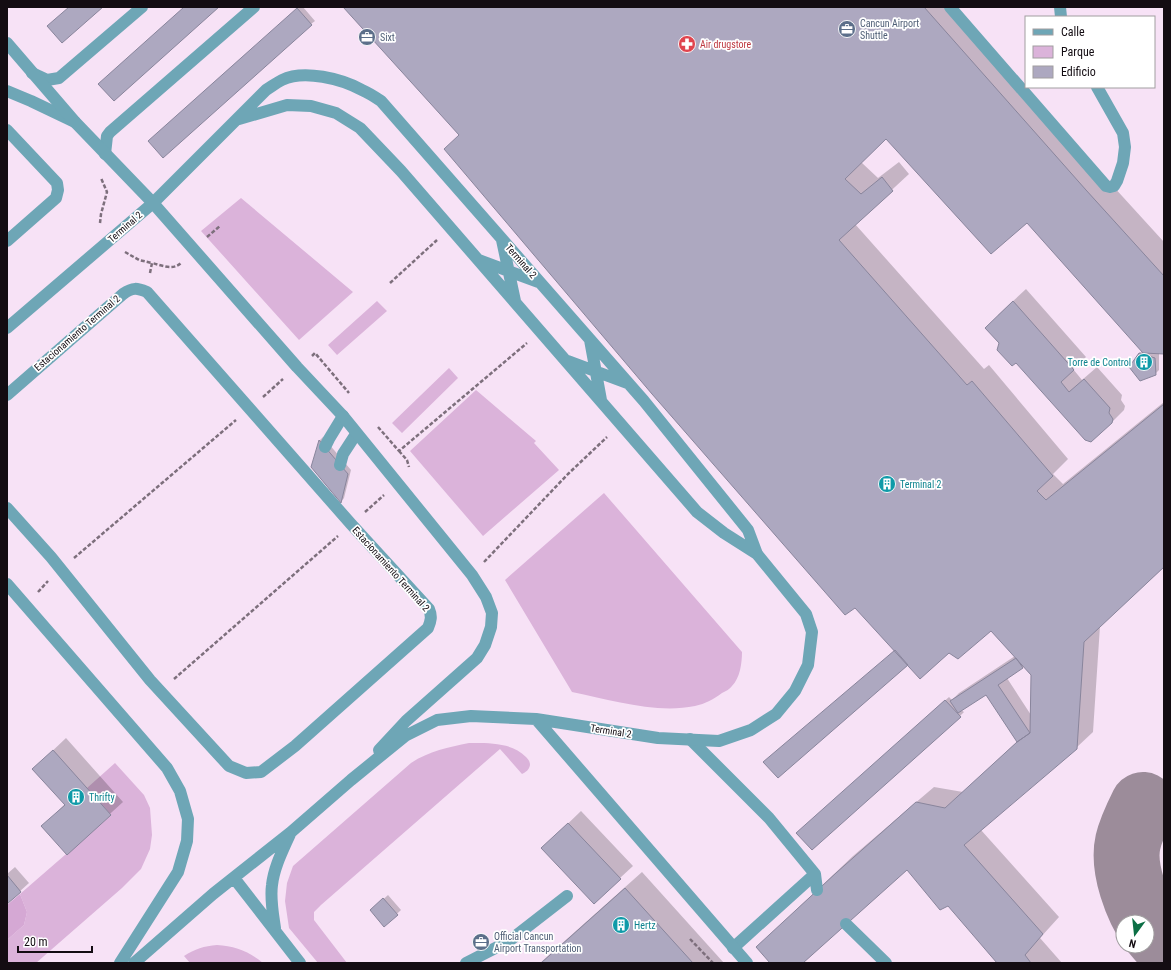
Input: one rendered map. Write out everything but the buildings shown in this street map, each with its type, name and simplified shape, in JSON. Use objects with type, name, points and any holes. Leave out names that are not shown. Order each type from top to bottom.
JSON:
[{"type":"street","points":[[32,73],[47,80],[59,78],[142,7]]},
{"type":"street","points":[[105,154],[110,132],[254,7]]},
{"type":"street","points":[[950,7],[1106,186],[1110,187],[1114,186],[1117,181],[1123,162],[1125,147],[1123,133],[1099,88]]},
{"type":"street","points":[[7,43],[75,122],[153,203],[342,416],[472,575],[486,597],[492,613],[491,626],[485,645],[477,658],[406,721],[351,780]]},
{"type":"street","name":"Terminal 2","points":[[7,328],[153,203],[266,90],[283,80],[300,76],[321,76],[343,82],[362,90],[381,101],[644,401],[748,530],[758,554],[806,614],[812,632],[808,665],[795,691],[776,714],[751,730],[719,741],[658,738],[536,719],[471,716],[437,720],[406,736],[351,780],[290,833],[213,894],[134,963]]},
{"type":"street","points":[[7,91],[75,122]]},
{"type":"street","name":"Terminal 2","points":[[238,119],[287,105],[311,106],[336,113],[360,128],[401,171],[697,512],[724,533],[758,554]]},
{"type":"street","points":[[7,130],[57,184],[58,190],[56,198],[7,241]]},
{"type":"street","points":[[502,240],[515,302]]},
{"type":"street","points":[[478,259],[540,282]]},
{"type":"street","name":"Estacionamiento Terminal 2","points":[[7,395],[131,288],[137,288],[147,292],[249,409],[317,480],[351,524],[429,609],[431,622],[428,628],[295,746],[261,772],[246,773],[229,766],[160,691],[61,569],[7,508]]},
{"type":"street","points":[[590,339],[602,402]]},
{"type":"street","points":[[565,360],[628,383]]},
{"type":"street","points":[[326,447],[328,439],[342,416]]},
{"type":"street","points":[[340,465],[343,454],[356,434]]},
{"type":"street","points":[[7,584],[26,604],[167,768],[180,791],[188,819],[187,841],[178,872],[120,963]]},
{"type":"street","points":[[536,719],[747,963]]},
{"type":"street","points":[[690,739],[769,818],[815,874],[817,890]]},
{"type":"street","points":[[275,930],[272,907],[272,885],[277,865],[290,833]]},
{"type":"street","points":[[733,948],[815,874]]},
{"type":"street","points":[[234,878],[300,963]]},
{"type":"street","points":[[466,963],[509,941],[567,896]]},
{"type":"street","points":[[846,924],[886,963]]},
{"type":"path","points":[[100,177],[107,192],[100,224],[110,240],[127,254],[139,260],[152,263]]},
{"type":"path","points":[[399,451],[540,331]]},
{"type":"path","points":[[26,604],[61,569],[315,353],[350,393]]},
{"type":"path","points":[[160,691],[408,473],[410,468],[407,460],[374,422]]},
{"type":"path","points":[[472,575],[568,474],[621,424]]},
{"type":"path","points":[[690,939],[712,963]]},
{"type":"green space","points":[[241,198],[353,292],[299,340],[201,231]]},
{"type":"green space","points":[[377,301],[387,311],[337,355],[328,345]]},
{"type":"green space","points":[[449,368],[458,378],[402,433],[392,423]]},
{"type":"green space","points":[[476,390],[536,441],[534,443],[559,470],[483,536],[410,451]]},
{"type":"green space","points":[[604,493],[742,652],[740,670],[735,683],[729,689],[709,701],[695,706],[680,708],[649,707],[572,692],[505,580]]},
{"type":"green space","points":[[469,743],[499,744],[513,748],[520,752],[530,762],[530,767],[522,774],[500,749],[321,905],[314,912],[314,920],[347,963],[318,963],[289,928],[285,901],[287,883],[293,866],[411,763],[432,752]]},
{"type":"green space","points":[[115,763],[144,795],[150,808],[152,835],[150,849],[141,869],[122,888],[36,963],[7,963],[7,940],[24,925],[27,912],[20,894],[111,815],[87,788]]},
{"type":"green space","points":[[217,945],[242,950],[263,963],[190,963],[184,956],[200,948]]},
{"type":"shaded area","points":[[20,894],[27,912],[24,925],[7,940],[7,905]]},
{"type":"taxiway","points":[[1143,805],[1129,837],[1127,864],[1132,887],[1141,910],[1152,929],[1164,943]]},
{"type":"place","name":"Cancun Airport Shuttle","points":[[847,29]]},
{"type":"place","name":"Sixt","points":[[367,37]]},
{"type":"place","name":"Air drugstore","points":[[687,44]]},
{"type":"place","name":"Torre de Control","points":[[1144,362]]},
{"type":"place","name":"Terminal 2","points":[[887,484]]},
{"type":"place","name":"Thrifty","points":[[76,797]]},
{"type":"place","name":"Hertz","points":[[621,925]]},
{"type":"place","name":"Official Cancun Airport Transportation","points":[[481,942]]}]
